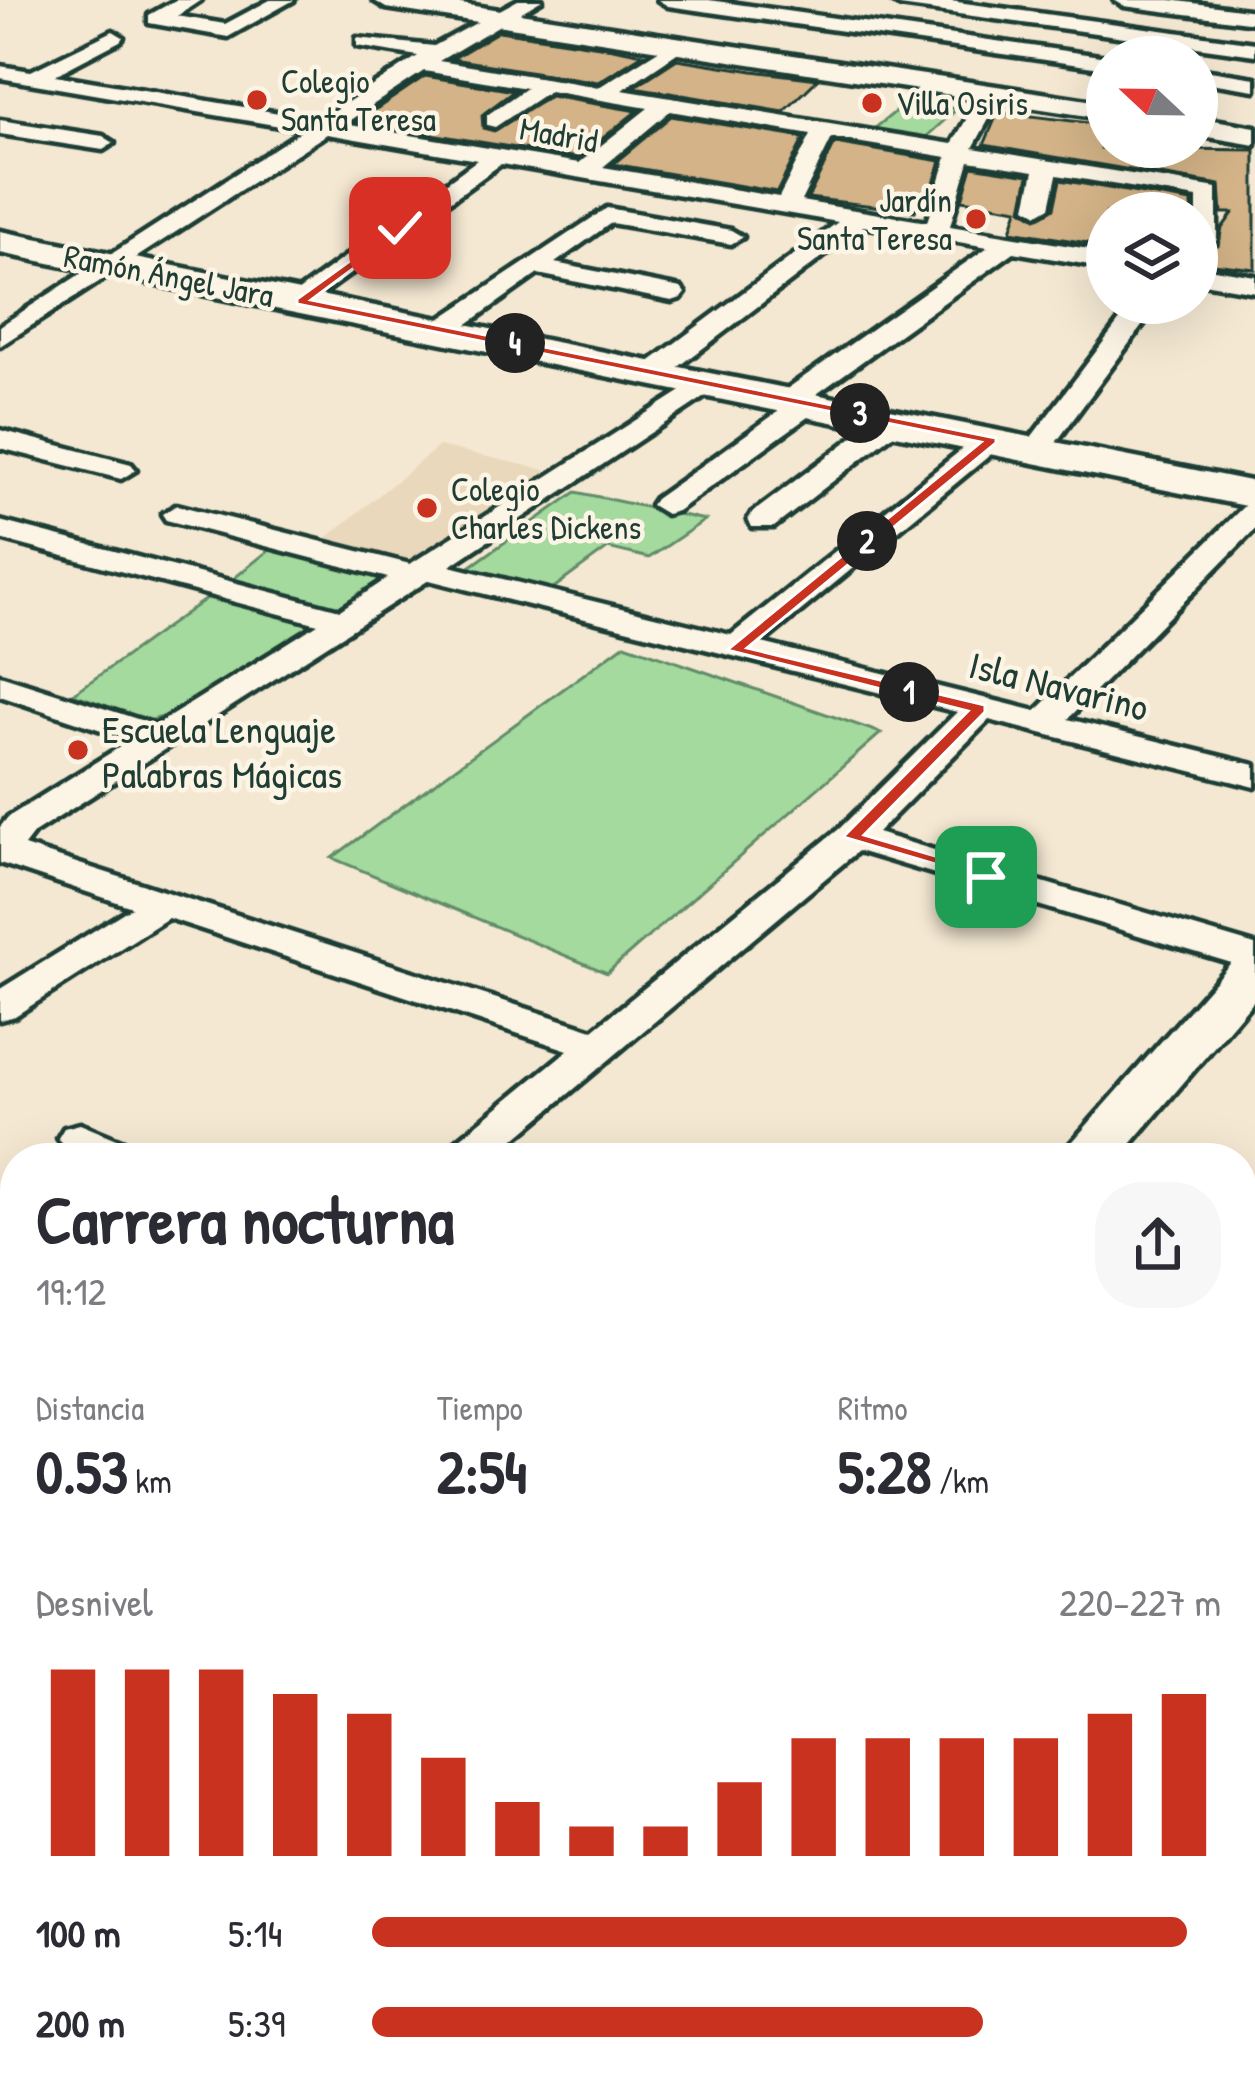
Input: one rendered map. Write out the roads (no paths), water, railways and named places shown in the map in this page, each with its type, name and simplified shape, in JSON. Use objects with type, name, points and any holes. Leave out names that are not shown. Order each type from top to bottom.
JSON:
[{"type":"main road","name":"Ramón Ángel Jara","points":[[0,242],[1255,495]]},
{"type":"street","points":[[191,0],[154,10],[156,19],[228,31],[284,0]]},
{"type":"street","points":[[386,0],[1086,108]]},
{"type":"street","points":[[0,338],[429,58],[532,0]]},
{"type":"street","points":[[668,0],[1086,60]]},
{"type":"street","points":[[900,0],[1001,6],[1255,49]]},
{"type":"street","points":[[1124,0],[1255,17]]},
{"type":"street","points":[[905,79],[1001,6]]},
{"type":"street","points":[[0,112],[112,37]]},
{"type":"street","points":[[364,42],[545,84],[1203,192]]},
{"type":"street","points":[[604,92],[676,45]]},
{"type":"street","name":"Madrid","points":[[0,72],[1086,257]]},
{"type":"street","points":[[1218,78],[1255,84]]},
{"type":"street","points":[[495,120],[545,84]]},
{"type":"street","points":[[936,231],[960,151],[993,92]]},
{"type":"street","points":[[583,172],[668,103]]},
{"type":"street","points":[[0,127],[103,143]]},
{"type":"street","points":[[788,206],[826,129]]},
{"type":"street","points":[[1218,130],[1255,136]]},
{"type":"street","points":[[302,302],[496,157]]},
{"type":"street","points":[[1038,207],[1047,166]]},
{"type":"street","points":[[443,329],[607,215],[731,237]]},
{"type":"street","points":[[654,372],[858,218]]},
{"type":"street","points":[[666,505],[800,401],[896,315],[1009,244]]},
{"type":"street","points":[[534,266],[672,293]]},
{"type":"street","points":[[1218,278],[1255,284]]},
{"type":"street","points":[[896,315],[940,321]]},
{"type":"street","points":[[1036,449],[1130,324]]},
{"type":"street","points":[[602,1047],[7,853],[8,838],[21,825],[345,621],[708,382]]},
{"type":"street","points":[[764,520],[893,420]]},
{"type":"street","points":[[0,439],[121,470]]},
{"type":"street","points":[[735,650],[991,440]]},
{"type":"street","points":[[1042,724],[1255,512]]},
{"type":"street","name":"Isla Navarino","points":[[177,514],[1255,776]]},
{"type":"street","points":[[0,530],[345,621]]},
{"type":"street","points":[[0,685],[160,738]]},
{"type":"street","points":[[483,1143],[852,837],[980,709]]},
{"type":"street","points":[[852,837],[1255,958]]},
{"type":"street","points":[[0,1007],[162,904]]},
{"type":"street","points":[[1100,1143],[1255,967]]},
{"type":"street","points":[[80,1138],[90,1143]]},
{"type":"place","name":"Colegio Santa Teresa","points":[[257,100]]},
{"type":"place","name":"Villa Osiris","points":[[872,103]]},
{"type":"place","name":"Jardín Santa Teresa","points":[[976,219]]},
{"type":"place","name":"Colegio Charles Dickens","points":[[427,508]]},
{"type":"place","name":"Escuela Lenguaje Palabras Mágicas","points":[[78,750]]}]
